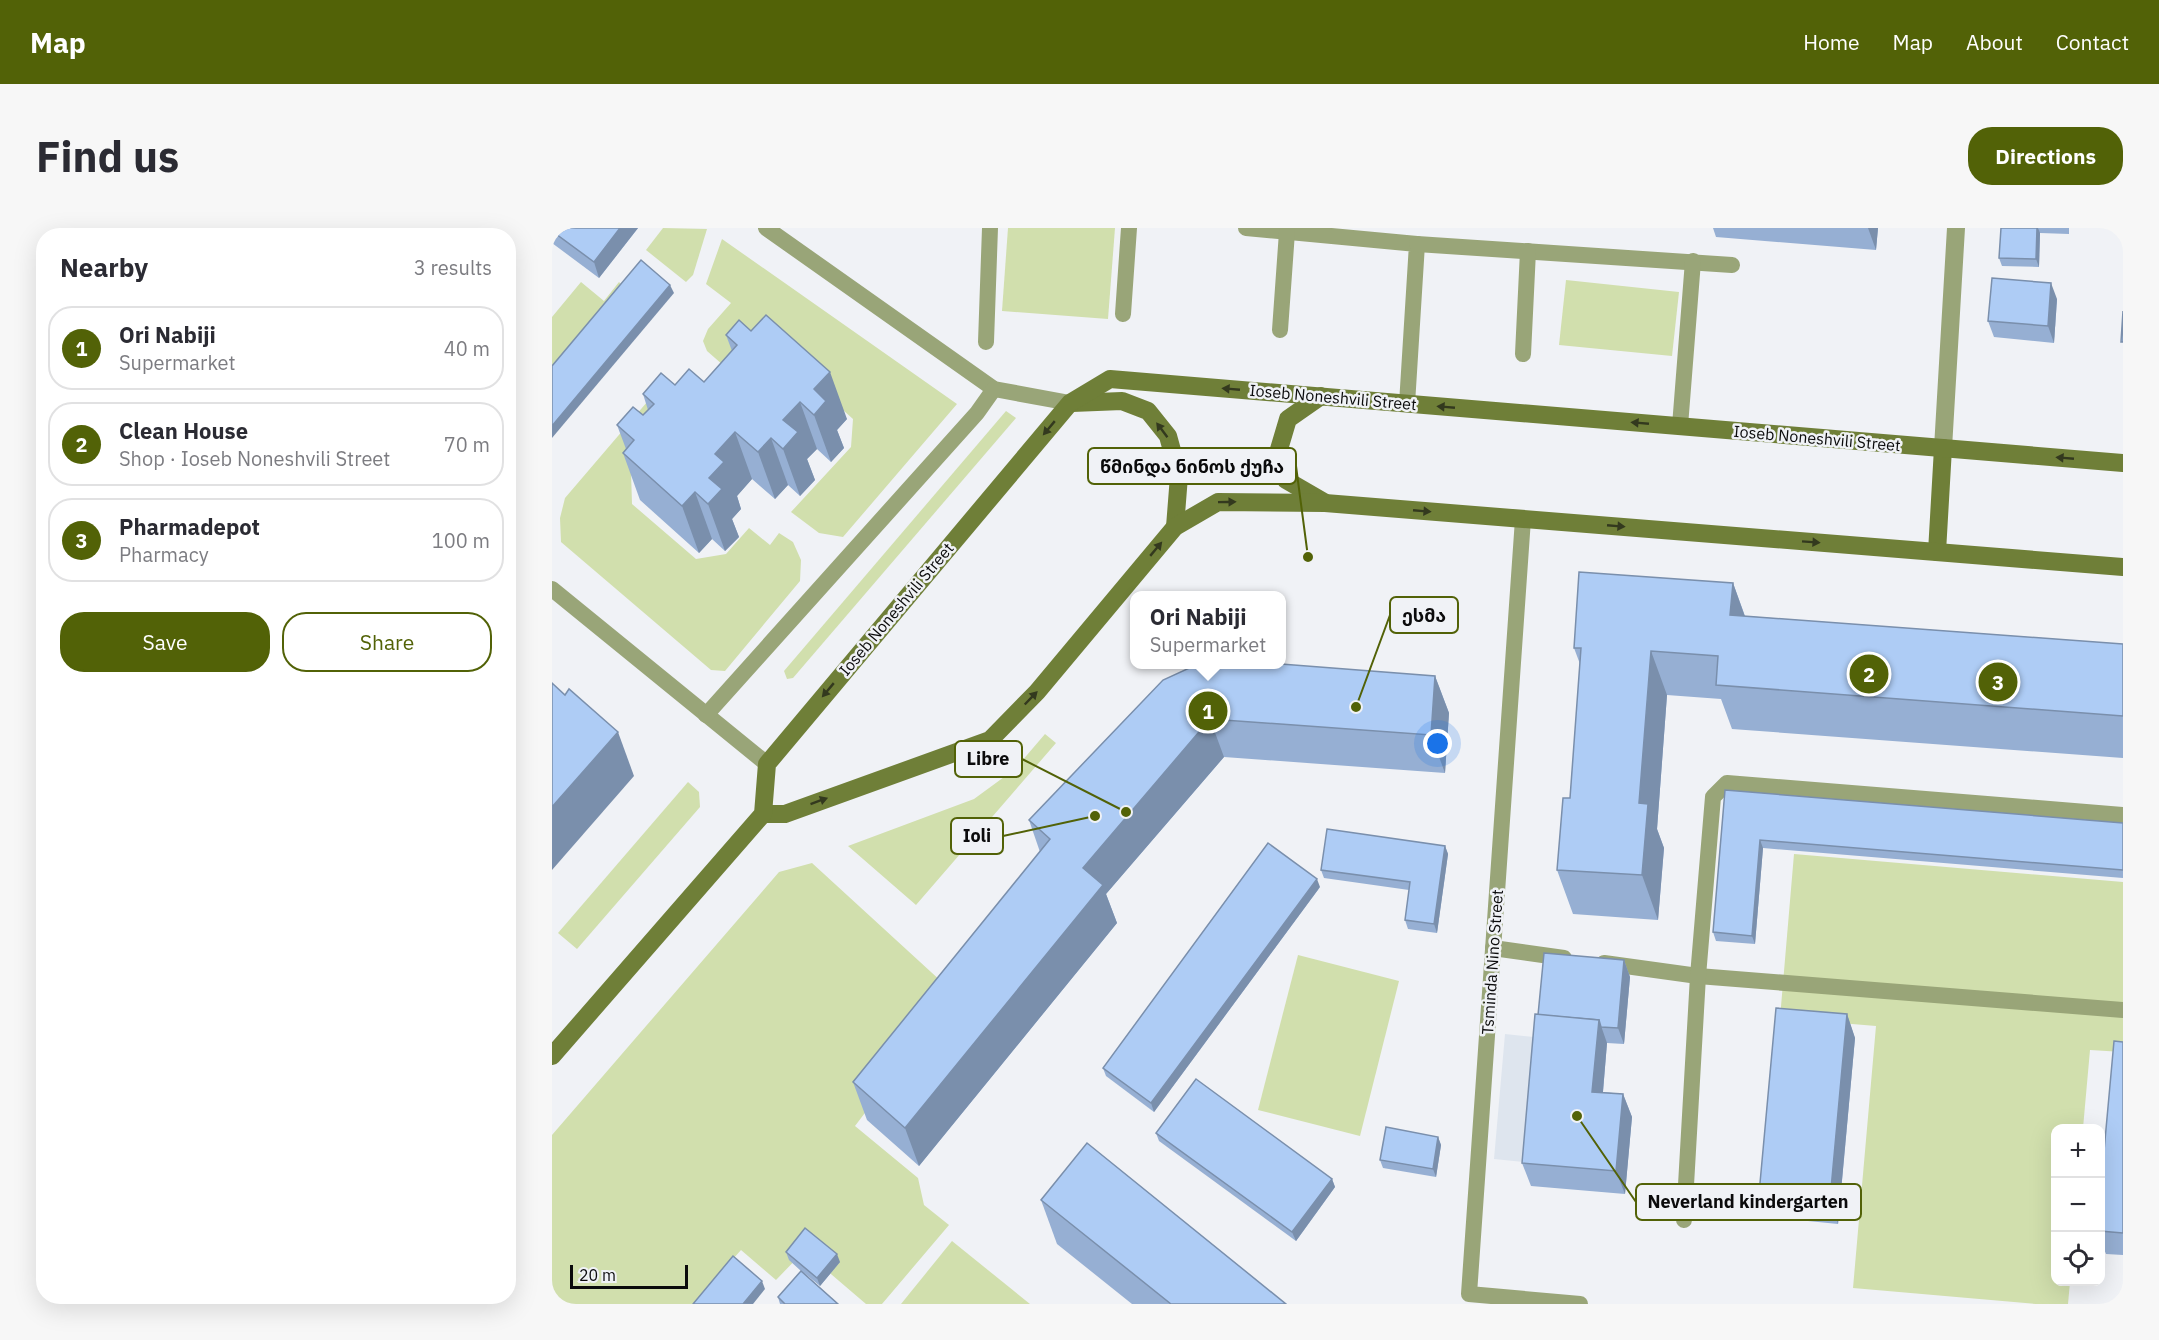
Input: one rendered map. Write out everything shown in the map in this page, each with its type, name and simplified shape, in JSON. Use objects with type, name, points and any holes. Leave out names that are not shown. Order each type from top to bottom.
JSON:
[{"type":"street","points":[[1937,552],[1956,228]]},
{"type":"street","name":"Ioseb Noneshvili Street","points":[[767,764],[1070,403],[1110,379],[2123,463]]},
{"type":"street","points":[[1321,396],[1288,419],[1277,456],[1286,480],[1325,503]]},
{"type":"street","points":[[1070,403],[1122,401],[1148,411],[1168,436],[1179,476],[1175,527]]},
{"type":"street","points":[[763,814],[785,814],[990,740],[1037,692],[1175,527],[1218,502],[1325,503],[2123,567]]},
{"type":"street","points":[[552,1056],[763,814],[767,764]]},
{"type":"lane","points":[[766,228],[994,389],[1070,403]]},
{"type":"lane","points":[[986,342],[990,228]]},
{"type":"lane","points":[[1123,315],[1129,228]]},
{"type":"lane","points":[[1246,228],[1417,244],[1732,265]]},
{"type":"lane","points":[[1280,330],[1287,232]]},
{"type":"lane","points":[[1407,404],[1417,244]]},
{"type":"lane","points":[[1523,354],[1528,251]]},
{"type":"lane","points":[[1680,426],[1693,261]]},
{"type":"lane","points":[[706,715],[977,413],[994,389]]},
{"type":"lane","name":"Tsminda Nino Street","points":[[1523,519],[1468,1294],[1580,1304]]},
{"type":"lane","points":[[552,589],[767,764]]},
{"type":"lane","points":[[1684,1220],[1698,976],[1713,796],[1727,783],[2123,814]]},
{"type":"lane","points":[[1493,948],[1698,976],[2123,1010]]},
{"type":"shaded area","points":[[1505,1034],[1544,1038],[1533,1163],[1494,1159]]},
{"type":"green space","points":[[663,228],[707,229],[693,275],[686,282],[646,250]]},
{"type":"green space","points":[[1008,228],[1115,228],[1108,319],[1002,311]]},
{"type":"green space","points":[[722,239],[957,404],[843,537],[819,533],[791,512],[851,447],[853,419],[783,356],[731,372],[707,351],[703,341],[708,329],[731,303],[706,284]]},
{"type":"green space","points":[[1566,280],[1679,292],[1672,356],[1559,345]]},
{"type":"green space","points":[[581,282],[604,301],[619,282],[627,290],[552,379],[552,317]]},
{"type":"green space","points":[[665,381],[631,472],[632,504],[696,559],[726,554],[749,528],[770,545],[779,533],[793,542],[801,560],[800,581],[725,671],[711,670],[561,542],[560,518],[565,498]]},
{"type":"green space","points":[[1006,411],[1016,418],[793,678],[787,679],[784,671]]},
{"type":"green space","points":[[1045,734],[1056,743],[916,905],[848,846],[974,799],[1015,769]]},
{"type":"green space","points":[[688,782],[699,792],[700,807],[577,949],[558,933]]},
{"type":"green space","points":[[1794,854],[2123,882],[2123,1052],[2090,1050],[2083,1124],[2051,1124],[2051,1286],[2070,1286],[2068,1304],[2036,1304],[1853,1288],[1876,1026],[1780,1018]]},
{"type":"green space","points":[[812,863],[955,994],[855,1126],[918,1178],[924,1205],[949,1225],[882,1304],[866,1304],[804,1251],[776,1280],[741,1250],[693,1304],[552,1304],[552,1135],[779,872]]},
{"type":"green space","points":[[1298,955],[1399,981],[1360,1136],[1258,1110]]},
{"type":"green space","points":[[952,1241],[1030,1304],[901,1304]]},
{"type":"building","points":[[552,228],[620,228],[594,262],[552,231]]},
{"type":"building","points":[[2001,228],[2037,228],[2036,259],[1999,258]]},
{"type":"building","points":[[641,260],[670,285],[552,426],[552,366]]},
{"type":"building","points":[[1992,278],[2051,283],[2048,326],[1988,321]]},
{"type":"building","points":[[2123,311],[2123,342],[2121,342]]},
{"type":"building","points":[[766,315],[830,372],[814,389],[826,401],[814,415],[800,402],[783,420],[798,432],[783,449],[771,438],[758,452],[735,432],[715,454],[724,462],[709,478],[722,489],[708,504],[695,492],[682,506],[623,453],[634,440],[617,425],[633,407],[643,415],[654,404],[643,394],[661,373],[675,385],[689,369],[704,382],[737,345],[726,335],[739,320],[751,331]]},
{"type":"building","points":[[1579,572],[1733,583],[1730,615],[2123,644],[2123,716],[1716,685],[1718,656],[1651,651],[1639,803],[1648,804],[1642,875],[1557,870],[1563,798],[1570,798],[1581,648],[1574,648]]},
{"type":"building","points":[[1286,664],[1435,676],[1431,735],[1210,719],[1083,868],[1103,885],[905,1128],[853,1082],[1050,839],[1029,820],[1163,680],[1187,669],[1286,669]]},
{"type":"building","points":[[552,683],[565,695],[569,689],[618,732],[552,807]]},
{"type":"building","points":[[1725,790],[2123,823],[2123,870],[1760,840],[1752,936],[1713,932]]},
{"type":"building","points":[[1327,829],[1445,846],[1434,924],[1405,920],[1410,882],[1321,870]]},
{"type":"building","points":[[1268,843],[1317,879],[1151,1103],[1103,1068]]},
{"type":"building","points":[[1544,953],[1624,960],[1618,1028],[1601,1027],[1599,1020],[1538,1015]]},
{"type":"building","points":[[1776,1008],[1847,1014],[1830,1200],[1759,1194]]},
{"type":"building","points":[[1535,1014],[1599,1020],[1592,1092],[1623,1094],[1616,1171],[1522,1163]]},
{"type":"building","points":[[2114,1041],[2123,1042],[2123,1233],[2105,1231],[2105,1140]]},
{"type":"building","points":[[1196,1079],[1332,1179],[1292,1232],[1156,1133]]},
{"type":"building","points":[[1386,1127],[1438,1137],[1433,1169],[1380,1160]]},
{"type":"building","points":[[1087,1143],[1286,1304],[1171,1304],[1041,1200]]},
{"type":"building","points":[[805,1228],[837,1254],[817,1278],[786,1252]]},
{"type":"building","points":[[733,1256],[762,1281],[743,1304],[693,1304]]},
{"type":"building","points":[[801,1271],[838,1304],[785,1304],[778,1297]]},
{"type":"place","name":"წმინდა ნინოს ქუჩა","points":[[1308,557]]},
{"type":"place","name":"Clean House","points":[[1869,674]]},
{"type":"place","name":"Pharmadepot","points":[[1998,682]]},
{"type":"place","name":"ესმა","points":[[1356,707]]},
{"type":"place","name":"Ori Nabiji","points":[[1208,711]]},
{"type":"place","name":"Libre","points":[[1126,812]]},
{"type":"place","name":"Ioli","points":[[1095,816]]},
{"type":"place","name":"Neverland kindergarten","points":[[1577,1116]]}]
